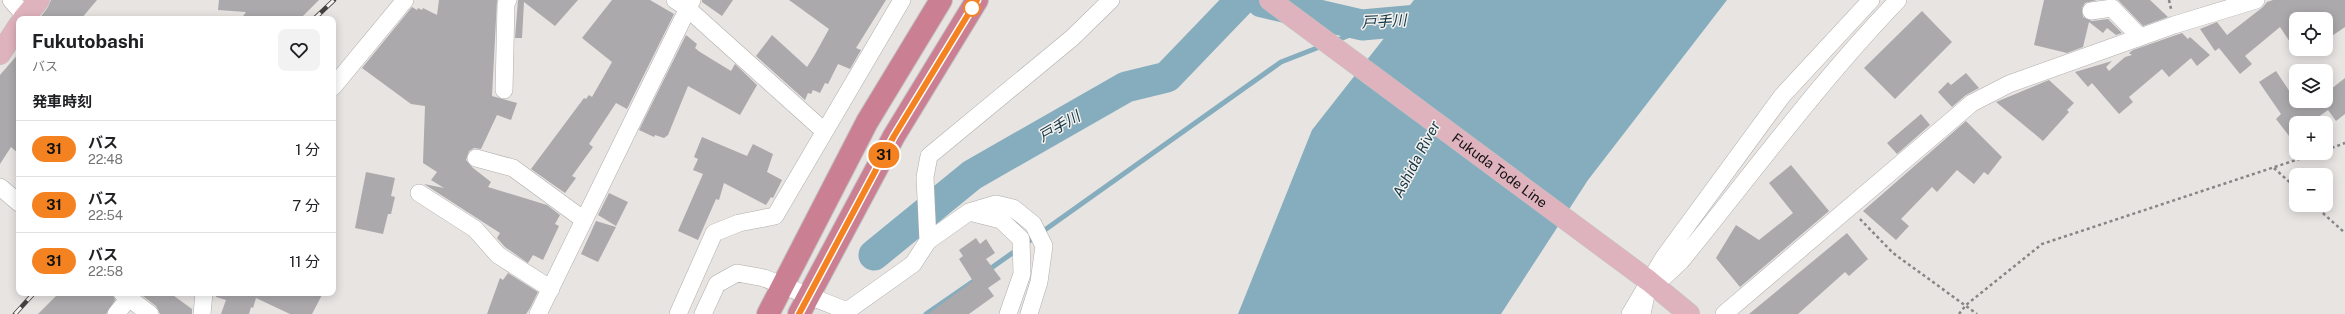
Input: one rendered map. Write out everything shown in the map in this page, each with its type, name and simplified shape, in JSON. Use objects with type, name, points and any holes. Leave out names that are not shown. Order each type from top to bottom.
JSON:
[{"type":"highway","points":[[768,314],[867,122],[941,0]]},
{"type":"highway","points":[[804,305],[894,136],[977,0]]},
{"type":"main road","points":[[25,16],[39,0]]},
{"type":"main road","name":"Fukuda Tode Line","points":[[1270,0],[1645,279],[1689,314]]},
{"type":"main road","points":[[0,54],[16,29]]},
{"type":"street","points":[[11,0],[20,16]]},
{"type":"street","points":[[336,83],[405,0]]},
{"type":"street","points":[[504,90],[506,4],[508,0]]},
{"type":"street","points":[[678,314],[714,233],[739,223],[775,216],[902,0]]},
{"type":"street","points":[[928,241],[925,177],[929,156],[986,107],[1072,38],[1111,0]]},
{"type":"street","points":[[1630,314],[1645,279],[1664,257],[1782,96],[1871,0]]},
{"type":"street","points":[[1645,279],[1664,276],[1681,261],[1813,98],[1874,25],[1898,0]]},
{"type":"street","points":[[1724,314],[1972,103],[2009,84],[2140,37],[2256,0]]},
{"type":"street","points":[[538,314],[584,220],[684,3],[824,131]]},
{"type":"street","points":[[2091,11],[2112,8],[2140,37]]},
{"type":"street","points":[[476,158],[513,168],[584,220]]},
{"type":"street","points":[[0,187],[16,200]]},
{"type":"street","points":[[419,193],[475,229],[498,255],[551,289]]},
{"type":"street","points":[[702,314],[717,284],[737,273],[764,278],[783,285],[804,305],[847,311],[913,264],[928,241],[969,212],[996,204],[1013,208],[1033,224],[1044,246],[1039,282],[1029,314]]},
{"type":"street","points":[[969,212],[1001,220],[1021,240],[1022,274],[1008,314]]},
{"type":"street","points":[[1642,314],[1645,279]]},
{"type":"street","points":[[116,314],[126,296],[150,314]]},
{"type":"street","points":[[202,314],[204,296]]},
{"type":"path","points":[[2333,148],[2345,144]]},
{"type":"path","points":[[1959,314],[1966,305],[2042,244],[2297,160]]},
{"type":"path","points":[[2274,168],[2289,182]]},
{"type":"path","points":[[1850,208],[1893,253],[1977,314]]},
{"type":"path","points":[[2322,212],[2345,233]]},
{"type":"water","name":"Ashida River","points":[[1414,0],[1727,0],[1588,180],[1501,314],[1238,314],[1312,130]]},
{"type":"building","points":[[51,0],[97,0],[84,16],[41,16]]},
{"type":"building","points":[[219,0],[319,0],[303,16],[243,16],[246,12],[218,10]]},
{"type":"building","points":[[439,0],[497,0],[492,96],[517,103],[511,120],[497,115],[481,149],[474,148],[469,151],[466,160],[473,168],[491,182],[488,187],[547,205],[560,215],[555,224],[559,226],[543,260],[533,255],[528,263],[505,247],[497,238],[500,233],[424,184],[444,188],[431,180],[437,172],[423,163],[425,106],[411,104],[362,68],[412,7],[417,10],[418,8],[422,10],[423,8],[437,15]]},
{"type":"building","points":[[518,0],[578,0],[555,26],[524,2],[522,38],[515,38]]},
{"type":"building","points":[[612,0],[650,0],[674,14],[627,109],[616,103],[589,144],[593,147],[572,176],[576,178],[565,193],[531,169],[584,98],[586,99],[589,95],[592,97],[612,62],[582,38]]},
{"type":"building","points":[[702,0],[733,0],[722,16],[702,2]]},
{"type":"building","points":[[789,0],[886,0],[856,48],[861,50],[850,69],[838,64],[828,84],[825,83],[820,93],[813,90],[811,94],[808,93],[805,100],[756,56],[772,35],[807,67],[814,56],[829,29]]},
{"type":"building","points":[[2044,0],[2097,0],[2085,3],[2082,8],[2083,17],[2092,21],[2108,19],[2122,33],[2116,35],[2107,28],[2103,33],[2089,22],[2083,47],[2067,53],[2034,45]]},
{"type":"building","points":[[2118,0],[2150,0],[2168,17],[2143,26]]},
{"type":"building","points":[[2273,0],[2345,0],[2345,27],[2333,35],[2333,12],[2289,12],[2289,40],[2280,27],[2245,56],[2252,64],[2240,74],[2219,48],[2215,51],[2200,29],[2217,22],[2227,35],[2263,7],[2267,2]]},
{"type":"building","points":[[1922,11],[1952,42],[1895,99],[1864,68]]},
{"type":"building","points":[[2182,33],[2188,39],[2190,37],[2210,55],[2197,66],[2191,58],[2169,77],[2162,69],[2129,97],[2133,102],[2119,114],[2092,83],[2088,87],[2075,72],[2112,61],[2106,67],[2109,71],[2125,57],[2132,55],[2129,53],[2133,50]]},
{"type":"building","points":[[686,35],[697,44],[695,48],[700,52],[731,71],[735,64],[757,85],[740,115],[688,86],[668,135],[664,138],[655,135],[654,137],[639,130]]},
{"type":"building","points":[[16,56],[16,151],[11,147],[0,164],[0,75]]},
{"type":"building","points":[[2276,71],[2289,90],[2289,108],[2333,108],[2333,87],[2345,78],[2345,114],[2336,121],[2328,110],[2320,116],[2289,116],[2289,136],[2276,119],[2281,114],[2259,82]]},
{"type":"building","points":[[1966,73],[1979,88],[1966,95],[1952,107],[1938,92],[1948,82],[1951,85]]},
{"type":"building","points":[[2049,80],[2074,103],[2067,110],[2069,112],[2043,141],[1996,102]]},
{"type":"building","points":[[1921,114],[1930,125],[1897,154],[1887,143]]},
{"type":"building","points":[[1966,121],[2002,157],[1988,175],[1984,172],[1974,184],[1957,170],[1937,192],[1932,187],[1901,219],[1909,226],[1896,240],[1863,211]]},
{"type":"building","points":[[702,137],[747,156],[753,144],[773,154],[767,172],[782,180],[773,198],[771,197],[766,205],[724,183],[719,200],[716,199],[698,240],[678,231],[703,174],[693,170],[698,159],[694,157]]},
{"type":"building","points":[[1791,165],[1829,211],[1740,287],[1716,258],[1736,225],[1759,240],[1793,213],[1769,183]]},
{"type":"building","points":[[366,172],[395,178],[391,196],[395,197],[391,214],[388,214],[383,234],[355,228]]},
{"type":"building","points":[[609,193],[628,202],[616,226],[598,215]]},
{"type":"building","points":[[596,221],[616,227],[598,262],[581,254]]},
{"type":"building","points":[[1847,233],[1868,259],[1849,276],[1845,272],[1798,314],[1749,314]]},
{"type":"building","points":[[976,238],[980,244],[986,239],[995,253],[986,259],[1001,279],[988,288],[994,296],[969,314],[928,314],[973,281],[959,259],[963,256],[959,250]]},
{"type":"building","points":[[508,273],[538,292],[530,308],[526,314],[487,314],[500,278],[503,280]]},
{"type":"building","points":[[56,296],[113,296],[115,300],[106,314],[38,314]]},
{"type":"building","points":[[143,296],[174,296],[192,309],[192,314],[160,314],[156,306]]},
{"type":"building","points":[[321,296],[312,314],[290,314],[256,298],[253,308],[251,307],[249,314],[221,314],[226,300],[216,297]]},
{"type":"waterway","name":"戸手川","points":[[874,255],[972,175],[1126,87],[1167,77],[1241,0]]},
{"type":"waterway","name":"戸手川","points":[[1262,2],[1362,25],[1440,18]]},
{"type":"waterway","points":[[1335,41],[1360,31],[1401,25]]},
{"type":"waterway","points":[[1025,244],[1281,62],[1322,46]]},
{"type":"waterway","points":[[987,271],[1018,249]]},
{"type":"waterway","points":[[926,314],[978,278]]},
{"type":"railway","points":[[317,16],[334,0]]},
{"type":"railway","points":[[15,314],[31,296]]},
{"type":"bus line","name":"31","points":[[799,314],[894,136],[977,0]]}]
